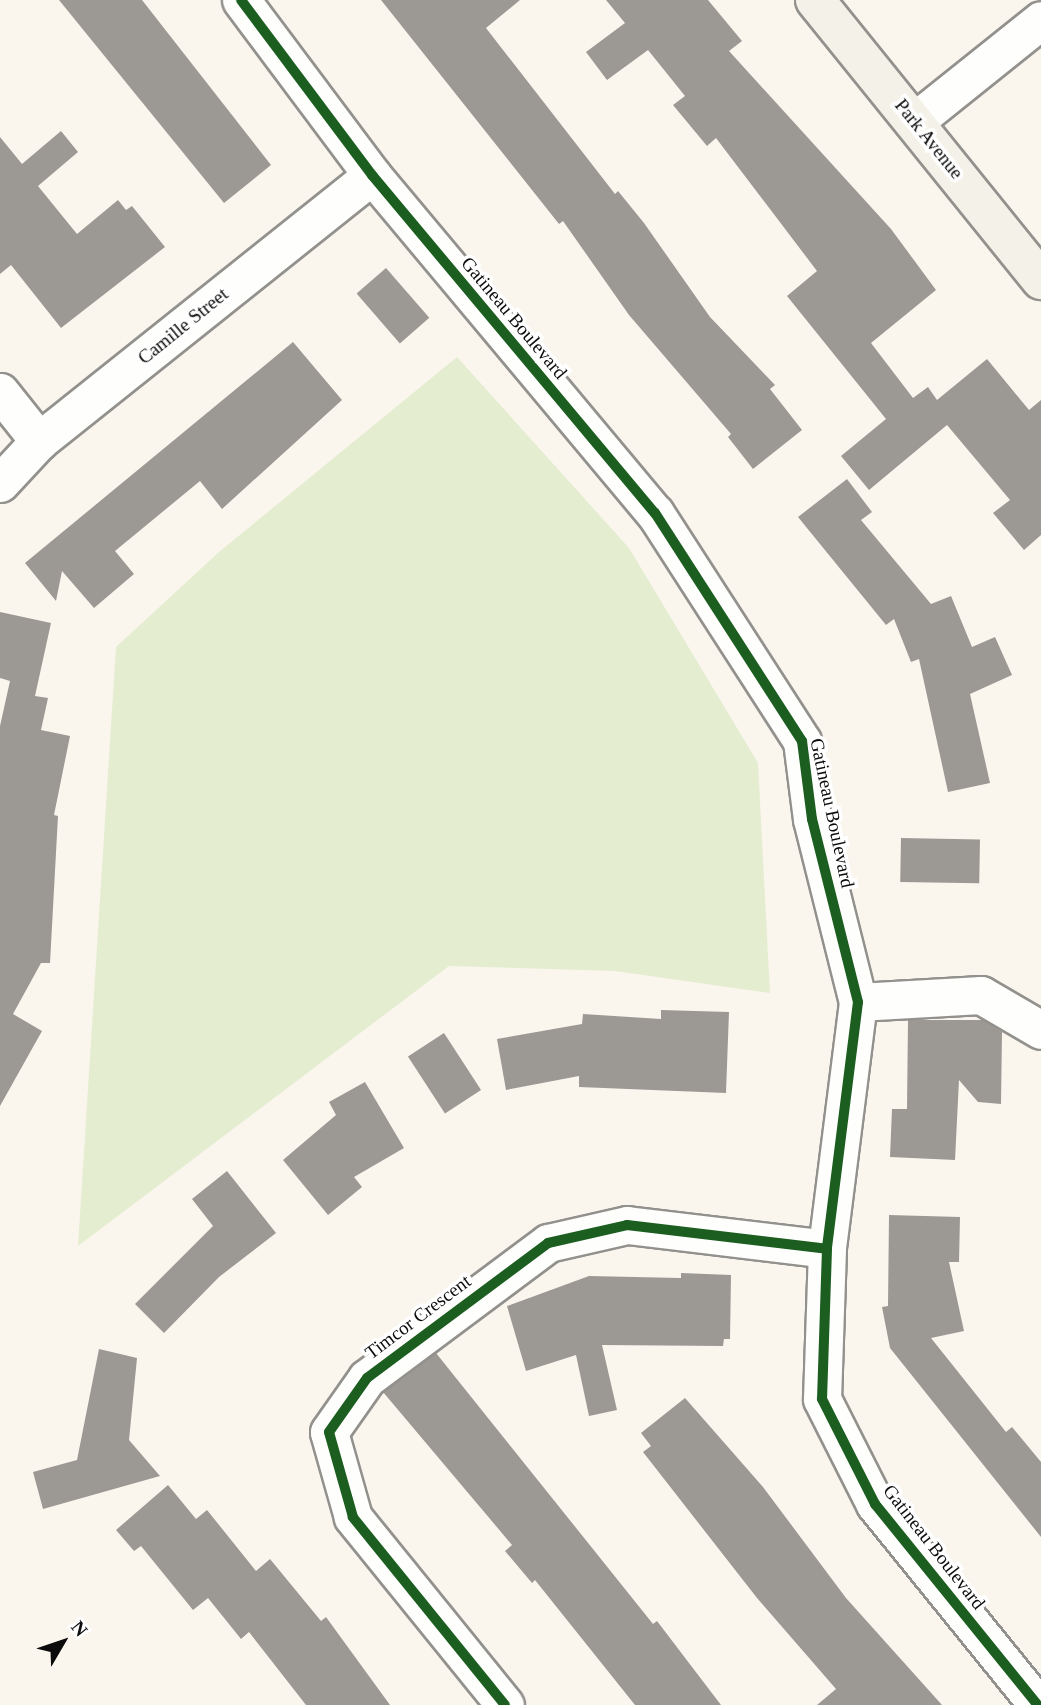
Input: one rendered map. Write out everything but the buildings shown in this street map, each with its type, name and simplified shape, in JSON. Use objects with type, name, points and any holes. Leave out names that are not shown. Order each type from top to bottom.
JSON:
[{"type":"street","name":"Gatineau Boulevard","points":[[241,0],[372,175],[655,513],[802,741],[812,819],[858,1002],[827,1249],[822,1399],[875,1504],[1038,1705]]},
{"type":"street","name":"Park Avenue","points":[[815,0],[1041,280]]},
{"type":"street","points":[[915,121],[1041,20]]},
{"type":"street","name":"Camille Street","points":[[0,483],[38,441],[372,175]]},
{"type":"street","points":[[0,392],[38,441]]},
{"type":"street","points":[[858,1002],[981,995],[1041,1030]]},
{"type":"street","name":"Timcor Crescent","points":[[505,1705],[353,1517],[329,1432],[367,1378],[548,1242],[627,1225],[827,1249]]},
{"type":"green space","points":[[457,357],[629,548],[758,763],[770,993],[615,971],[449,966],[78,1246],[116,647],[219,552]]},
{"type":"cycle path","points":[[241,0],[372,175],[655,513],[802,741],[812,819],[858,1002],[827,1249],[822,1399],[875,1504],[1038,1705]]},
{"type":"cycle path","points":[[505,1705],[353,1517],[329,1432],[367,1378],[548,1243],[627,1225],[827,1249]]}]
